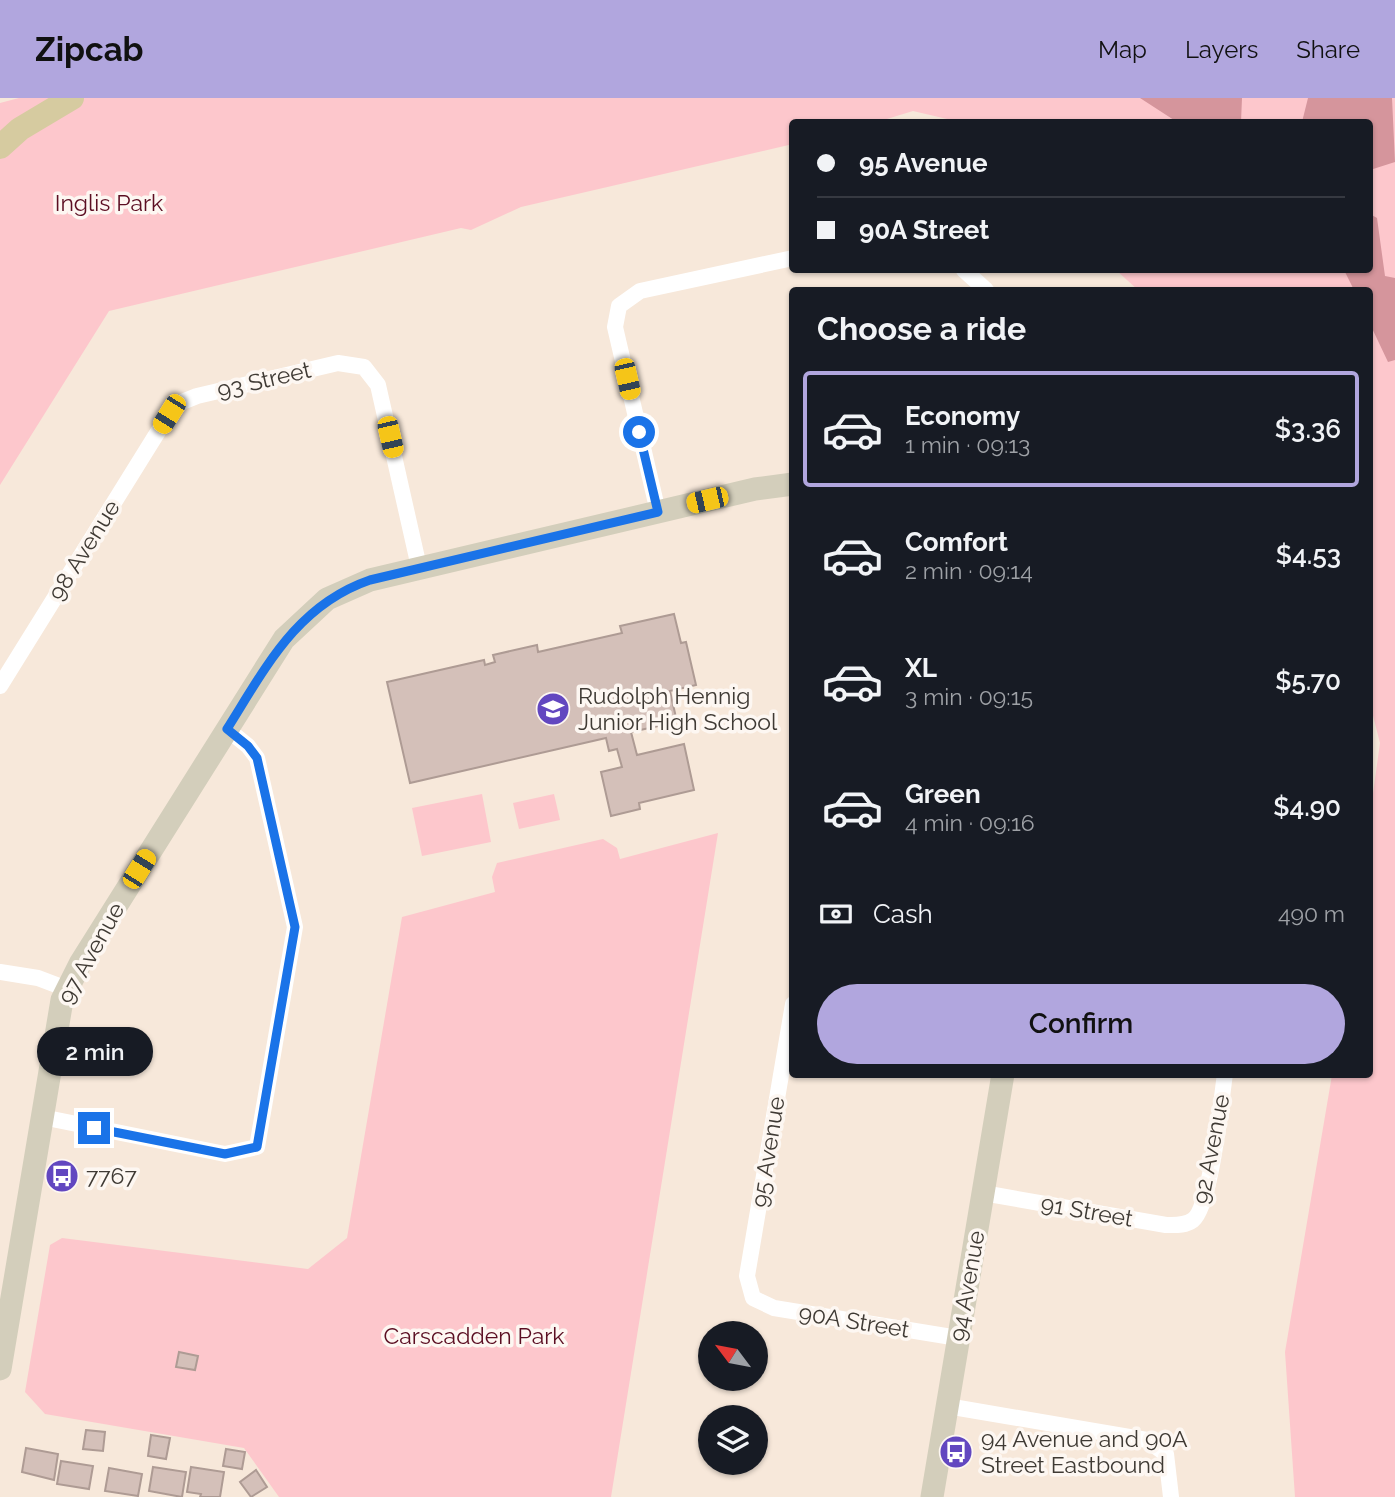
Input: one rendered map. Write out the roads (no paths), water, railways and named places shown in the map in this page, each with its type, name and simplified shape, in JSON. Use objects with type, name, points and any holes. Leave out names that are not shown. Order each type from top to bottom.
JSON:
[{"type":"main road","points":[[0,147],[20,129],[72,98]]},
{"type":"street","points":[[658,512],[615,327],[619,306],[640,290],[789,259]]},
{"type":"street","points":[[967,273],[983,287]]},
{"type":"street","name":"93 Street","points":[[169,414],[182,402],[197,396],[338,363],[364,367],[378,385],[419,567]]},
{"type":"street","name":"98 Avenue","points":[[0,686],[169,414]]},
{"type":"street","name":"97 Avenue","points":[[0,1369],[6,1290],[42,1117],[59,1013],[67,989],[284,639],[313,609],[355,584],[658,512],[789,485]]},
{"type":"street","points":[[42,1117],[225,1154],[257,1147],[295,927],[257,758],[248,746],[227,729]]},
{"type":"street","points":[[0,972],[38,978],[67,989]]},
{"type":"street","name":"95 Avenue","points":[[754,1298],[747,1276],[789,1028]]},
{"type":"street","name":"94 Avenue","points":[[932,1497],[1002,1078]]},
{"type":"street","name":"92 Avenue","points":[[1192,1220],[1205,1198],[1224,1078]]},
{"type":"street","name":"91 Street","points":[[982,1193],[1166,1225],[1192,1220]]},
{"type":"street","name":"90A Street","points":[[754,1298],[774,1308],[958,1338]]},
{"type":"street","points":[[947,1406],[1147,1440],[1166,1454],[1171,1497]]},
{"type":"place","name":"Rudolph Hennig Junior High School","points":[[553,709]]},
{"type":"place","name":"7767","points":[[62,1176]]},
{"type":"place","name":"94 Avenue and 90A Street Eastbound","points":[[956,1452]]},
{"type":"park label","name":"Inglis Park","points":[[109,203]]},
{"type":"park label","name":"Carscadden Park","points":[[474,1336]]}]
